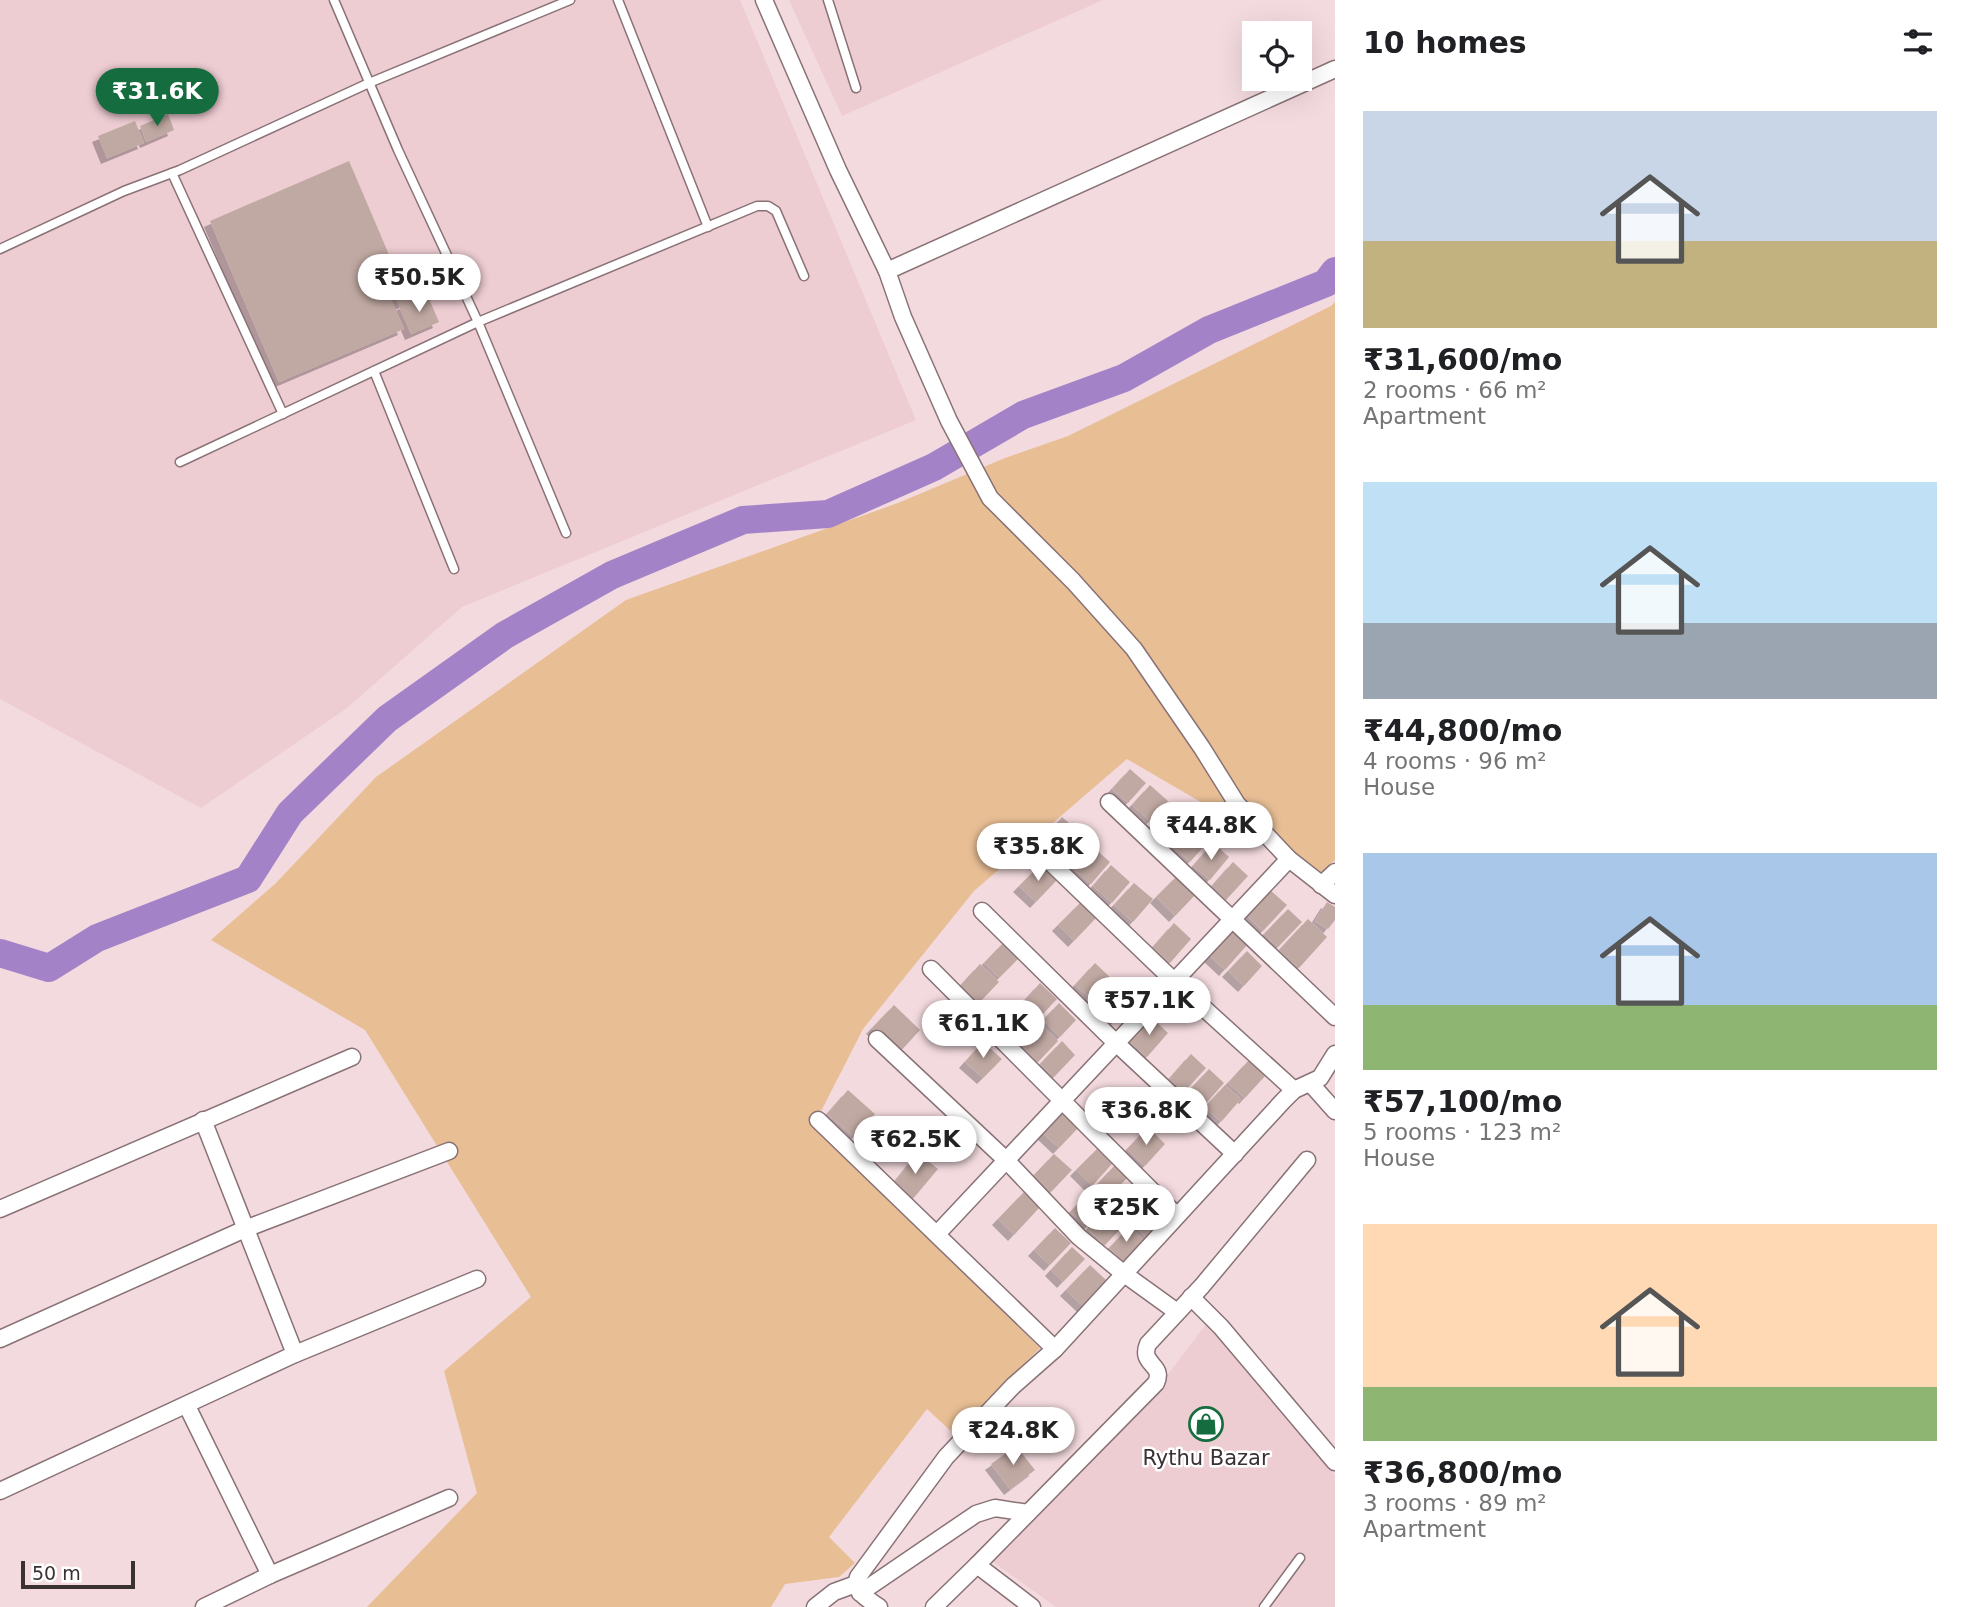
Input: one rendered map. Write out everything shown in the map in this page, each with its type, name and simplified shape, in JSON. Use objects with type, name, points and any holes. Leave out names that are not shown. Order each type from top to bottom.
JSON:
[{"type":"street","points":[[764,0],[838,170],[887,271],[903,317],[948,421],[990,498],[1073,581],[1134,649],[1237,804],[1289,859],[1335,895]]},
{"type":"street","points":[[887,271],[1335,69]]},
{"type":"street","points":[[1110,803],[1335,1017]]},
{"type":"street","points":[[937,1234],[1289,859]]},
{"type":"street","points":[[1050,862],[1174,981],[1294,1090]]},
{"type":"street","points":[[1321,885],[1335,872]]},
{"type":"street","points":[[982,911],[1116,1043],[1235,1154]]},
{"type":"street","points":[[931,969],[1177,1216]]},
{"type":"street","points":[[877,1039],[1006,1160],[1073,1231],[1123,1273],[1177,1312]]},
{"type":"street","points":[[877,1606],[858,1588],[858,1577],[937,1468],[1013,1386],[1055,1349],[1294,1090],[1320,1079],[1335,1054]]},
{"type":"street","points":[[0,1209],[352,1057]]},
{"type":"street","points":[[1311,1084],[1335,1111]]},
{"type":"street","points":[[203,1120],[295,1354]]},
{"type":"street","points":[[818,1120],[1055,1349]]},
{"type":"street","points":[[0,1339],[245,1229],[449,1151]]},
{"type":"street","points":[[934,1607],[1156,1384],[1158,1371],[1146,1359],[1145,1351],[1149,1344],[1260,1219],[1307,1160]]},
{"type":"street","points":[[0,1492],[295,1354],[477,1279]]},
{"type":"street","points":[[1191,1297],[1222,1326],[1335,1462]]},
{"type":"street","points":[[187,1406],[270,1575]]},
{"type":"street","points":[[204,1607],[270,1575],[449,1498]]},
{"type":"street","points":[[815,1607],[834,1592],[858,1588],[976,1514],[995,1508],[1028,1513]]},
{"type":"street","points":[[976,1565],[1032,1607]]},
{"type":"lane","points":[[334,0],[478,322],[566,533]]},
{"type":"lane","points":[[0,249],[369,83],[570,0]]},
{"type":"lane","points":[[618,0],[708,227]]},
{"type":"lane","points":[[828,0],[856,88]]},
{"type":"lane","points":[[172,173],[283,414]]},
{"type":"lane","points":[[180,462],[478,322],[757,205],[768,206],[776,211],[804,276]]},
{"type":"lane","points":[[374,371],[454,569]]},
{"type":"lane","points":[[1264,1607],[1300,1559]]},
{"type":"shaded area","points":[[0,0],[740,0],[916,420],[462,607],[347,708],[201,808],[0,699]]},
{"type":"shaded area","points":[[789,0],[1103,0],[842,116]]},
{"type":"shaded area","points":[[1335,302],[1335,860],[1321,872],[1127,759],[974,891],[863,1029],[813,1127],[1040,1348],[955,1435],[927,1409],[829,1537],[855,1563],[839,1577],[785,1584],[771,1607],[367,1607],[477,1493],[444,1371],[531,1297],[365,1030],[211,940],[276,883],[376,777],[626,600],[898,503],[1005,458],[1068,436]]},
{"type":"shaded area","name":"Rythu Bazar","points":[[1207,1323],[1335,1475],[1335,1607],[1056,1607],[989,1559],[1169,1373]]},
{"type":"building","points":[[168,114],[174,130],[146,142],[140,126]]},
{"type":"building","points":[[135,121],[144,143],[107,158],[98,136]]},
{"type":"building","points":[[349,161],[396,271],[381,277],[404,329],[279,382],[210,221]]},
{"type":"building","points":[[424,264],[435,289],[399,305],[388,279]]},
{"type":"building","points":[[427,294],[439,322],[411,334],[399,306]]},
{"type":"building","points":[[1130,769],[1146,783],[1128,803],[1112,789]]},
{"type":"building","points":[[1150,785],[1168,801],[1150,821],[1132,805]]},
{"type":"building","points":[[1172,802],[1189,816],[1170,839],[1152,825]]},
{"type":"building","points":[[1062,817],[1077,830],[1056,854],[1041,841]]},
{"type":"building","points":[[1193,819],[1213,836],[1190,862],[1171,845]]},
{"type":"building","points":[[1078,832],[1090,843],[1070,866],[1057,855]]},
{"type":"building","points":[[1213,843],[1229,857],[1210,880],[1193,866]]},
{"type":"building","points":[[1092,846],[1110,862],[1091,884],[1073,868]]},
{"type":"building","points":[[1233,862],[1248,876],[1226,900],[1212,886]]},
{"type":"building","points":[[1041,864],[1057,880],[1036,902],[1019,886]]},
{"type":"building","points":[[1111,865],[1130,882],[1112,903],[1093,886]]},
{"type":"building","points":[[1178,875],[1197,893],[1175,916],[1156,897]]},
{"type":"building","points":[[1134,883],[1153,899],[1133,922],[1114,905]]},
{"type":"building","points":[[1270,890],[1287,905],[1263,931],[1246,915]]},
{"type":"building","points":[[1327,902],[1335,907],[1335,920],[1328,929],[1315,921]]},
{"type":"building","points":[[1080,903],[1096,918],[1074,941],[1058,925]]},
{"type":"building","points":[[1288,909],[1302,922],[1278,947],[1264,934]]},
{"type":"building","points":[[1308,919],[1327,937],[1299,968],[1279,950]]},
{"type":"building","points":[[1174,923],[1191,939],[1170,963],[1153,947]]},
{"type":"building","points":[[1231,930],[1247,945],[1225,970],[1208,954]]},
{"type":"building","points":[[1003,943],[1019,958],[999,978],[984,963]]},
{"type":"building","points":[[1247,951],[1262,966],[1244,986],[1228,971]]},
{"type":"building","points":[[1095,963],[1114,981],[1094,1002],[1075,985]]},
{"type":"building","points":[[980,964],[999,982],[978,1004],[959,987]]},
{"type":"building","points":[[1040,983],[1057,999],[1040,1017],[1023,1002]]},
{"type":"building","points":[[1117,984],[1135,999],[1113,1023],[1096,1008]]},
{"type":"building","points":[[1022,1003],[1038,1019],[1017,1041],[1001,1025]]},
{"type":"building","points":[[1059,1003],[1076,1020],[1060,1037],[1043,1020]]},
{"type":"building","points":[[894,1005],[920,1030],[899,1053],[872,1028]]},
{"type":"building","points":[[1151,1017],[1168,1033],[1147,1057],[1129,1041]]},
{"type":"building","points":[[1039,1023],[1058,1041],[1038,1062],[1019,1044]]},
{"type":"building","points":[[1062,1041],[1075,1055],[1054,1077],[1040,1064]]},
{"type":"building","points":[[983,1042],[1002,1059],[983,1078],[965,1062]]},
{"type":"building","points":[[1191,1054],[1206,1068],[1184,1092],[1169,1079]]},
{"type":"building","points":[[1249,1060],[1266,1075],[1245,1098],[1228,1083]]},
{"type":"building","points":[[1209,1069],[1224,1083],[1202,1108],[1186,1094]]},
{"type":"building","points":[[1225,1085],[1241,1099],[1221,1122],[1205,1107]]},
{"type":"building","points":[[848,1090],[875,1114],[854,1137],[827,1114]]},
{"type":"building","points":[[1061,1111],[1078,1128],[1059,1148],[1041,1131]]},
{"type":"building","points":[[1148,1127],[1165,1144],[1145,1166],[1127,1149]]},
{"type":"building","points":[[1097,1149],[1112,1164],[1092,1186],[1076,1170]]},
{"type":"building","points":[[918,1153],[938,1169],[912,1200],[893,1184]]},
{"type":"building","points":[[1054,1154],[1072,1170],[1051,1192],[1034,1175]]},
{"type":"building","points":[[1114,1166],[1127,1178],[1107,1199],[1095,1187]]},
{"type":"building","points":[[1133,1185],[1148,1200],[1128,1221],[1113,1206]]},
{"type":"building","points":[[1090,1191],[1106,1206],[1087,1227],[1070,1212]]},
{"type":"building","points":[[1024,1192],[1040,1207],[1014,1235],[998,1219]]},
{"type":"building","points":[[1108,1207],[1126,1223],[1105,1245],[1087,1229]]},
{"type":"building","points":[[1142,1211],[1158,1226],[1146,1238],[1130,1222]]},
{"type":"building","points":[[1130,1226],[1144,1240],[1123,1262],[1109,1248]]},
{"type":"building","points":[[1055,1228],[1071,1243],[1050,1265],[1034,1250]]},
{"type":"building","points":[[1072,1247],[1085,1259],[1063,1282],[1051,1270]]},
{"type":"building","points":[[1090,1265],[1107,1281],[1083,1306],[1066,1290]]},
{"type":"building","points":[[1016,1446],[1035,1470],[1010,1489],[991,1464]]},
{"type":"waterway","points":[[0,953],[49,968],[97,938],[248,879],[290,813],[387,719],[505,635],[612,575],[743,520],[828,514],[934,467],[1023,415],[1124,378],[1209,330],[1326,283],[1335,271]]},
{"type":"place","name":"Rythu Bazar","points":[[1206,1424]]}]
